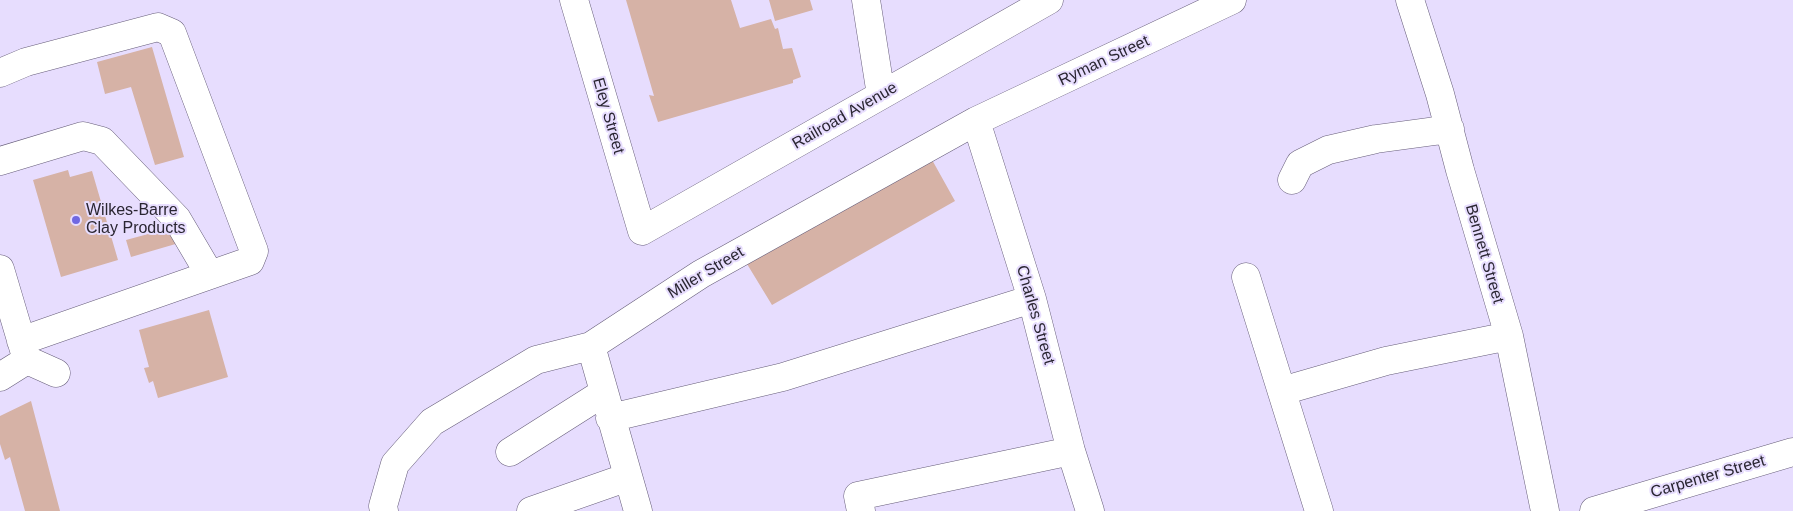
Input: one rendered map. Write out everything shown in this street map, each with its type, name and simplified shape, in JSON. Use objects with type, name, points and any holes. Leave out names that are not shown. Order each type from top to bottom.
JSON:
[{"type":"street","name":"Eley Street","points":[[574,0],[642,231]]},
{"type":"street","points":[[866,0],[881,95]]},
{"type":"street","name":"Railroad Avenue","points":[[642,231],[1049,0]]},
{"type":"street","name":"Ryman Street","points":[[976,121],[1232,0]]},
{"type":"street","name":"Bennett Street","points":[[1410,0],[1450,129],[1460,170],[1509,336],[1545,511]]},
{"type":"street","points":[[0,73],[26,62],[158,27],[172,33],[254,251],[250,261],[210,275],[24,351],[0,377]]},
{"type":"street","name":"Charles Street","points":[[976,121],[1032,299],[1072,451],[1090,511]]},
{"type":"street","name":"Miller Street","points":[[384,511],[383,506],[395,464],[432,422],[536,360],[591,346],[701,274],[976,121]]},
{"type":"street","points":[[1292,180],[1300,164],[1328,150],[1376,139],[1450,129]]},
{"type":"street","points":[[0,160],[83,136],[102,141],[177,219],[210,275]]},
{"type":"street","points":[[0,270],[24,351],[56,373]]},
{"type":"street","points":[[1246,277],[1319,511]]},
{"type":"street","points":[[510,452],[607,406],[783,377],[1032,299]]},
{"type":"street","points":[[1282,391],[1386,361],[1509,336]]},
{"type":"street","points":[[591,346],[638,511]]},
{"type":"street","points":[[861,511],[858,496],[1072,451]]},
{"type":"street","name":"Carpenter Street","points":[[1594,511],[1793,452]]},
{"type":"street","points":[[531,511],[628,477]]},
{"type":"building","points":[[626,0],[731,0],[740,28],[771,19],[775,29],[778,28],[783,49],[792,48],[801,77],[793,80],[793,83],[658,122],[649,95],[654,96]]},
{"type":"building","points":[[769,0],[810,0],[813,10],[775,21]]},
{"type":"building","points":[[152,47],[184,157],[155,165],[131,87],[105,94],[97,62]]},
{"type":"building","points":[[931,158],[955,201],[772,305],[747,264]]},
{"type":"building","name":"Wilkes-Barre Clay Products","points":[[68,170],[70,177],[92,171],[118,260],[61,277],[33,180]]},
{"type":"building","points":[[174,227],[179,243],[131,257],[126,240]]},
{"type":"building","points":[[209,310],[228,377],[158,398],[153,381],[149,383],[144,368],[149,367],[139,330]]},
{"type":"building","points":[[31,401],[60,511],[25,511],[10,457],[5,460],[0,444],[0,416]]},
{"type":"place","name":"Wilkes-Barre Clay Products","points":[[76,220]]}]
